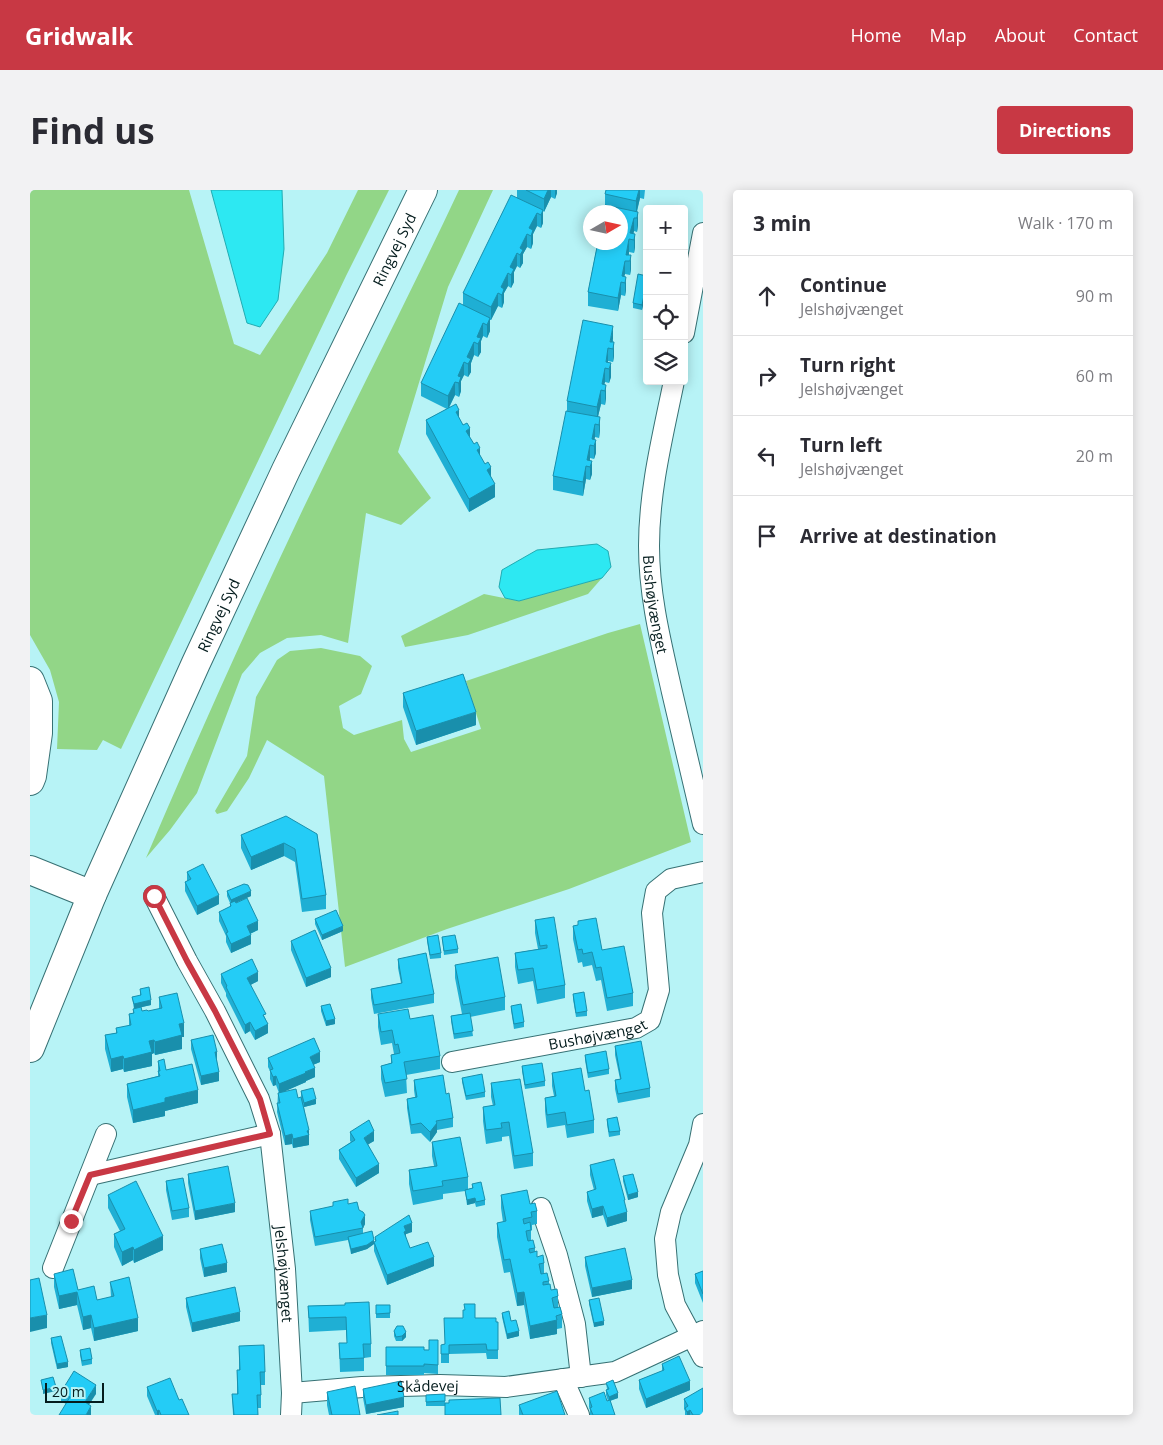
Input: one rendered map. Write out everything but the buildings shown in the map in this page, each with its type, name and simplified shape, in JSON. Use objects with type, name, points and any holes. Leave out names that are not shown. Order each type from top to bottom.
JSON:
[{"type":"main road","name":"Ringvej Syd","points":[[30,1048],[92,895],[192,672],[274,496],[423,190]]},
{"type":"main road","points":[[30,682],[38,701],[38,733],[30,782]]},
{"type":"main road","points":[[30,870],[92,895]]},
{"type":"street","points":[[688,312],[703,233]]},
{"type":"street","name":"Bushøjvænget","points":[[673,385],[654,483],[650,515],[650,570],[658,630],[703,824]]},
{"type":"street","name":"Bushøjvænget","points":[[452,1062],[636,1028],[650,1020],[658,990],[652,913],[656,891],[671,879],[703,872]]},
{"type":"street","name":"Jelshøjvænget","points":[[154,896],[260,1099],[270,1134],[285,1268],[292,1415]]},
{"type":"street","points":[[703,1124],[699,1144],[672,1212],[665,1239],[668,1275],[675,1305],[697,1334],[703,1357]]},
{"type":"street","points":[[52,1268],[106,1134]]},
{"type":"street","points":[[90,1175],[270,1134]]},
{"type":"street","points":[[541,1208],[557,1255],[574,1324],[572,1378],[579,1415]]},
{"type":"street","name":"Skådevej","points":[[292,1393],[362,1387],[440,1385],[506,1387],[615,1372],[697,1334]]},
{"type":"green space","points":[[30,190],[189,190],[234,344],[260,355],[327,253],[358,190],[389,190],[346,276],[121,749],[103,740],[97,750],[57,749],[59,702],[50,670],[30,635]]},
{"type":"green space","points":[[459,190],[493,190],[448,287],[398,452],[431,498],[401,525],[366,513],[348,643],[321,635],[287,638],[260,653],[242,674],[197,793],[170,830],[146,858],[223,683],[322,469]]},
{"type":"green space","points":[[602,578],[588,594],[468,635],[405,647],[401,636],[484,594],[519,601]]},
{"type":"green space","points":[[640,624],[691,842],[569,889],[447,929],[345,967],[324,776],[267,740],[249,778],[227,811],[217,814],[215,811],[247,756],[256,697],[277,660],[290,651],[321,648],[360,656],[372,666],[361,694],[339,706],[343,728],[354,735],[402,720],[404,739],[411,752],[481,729],[466,681]]},
{"type":"water","points":[[211,190],[282,190],[284,249],[278,300],[260,327],[247,323]]},
{"type":"water","points":[[597,544],[608,551],[611,567],[602,578],[519,601],[505,598],[499,587],[502,570],[537,550]]},
{"type":"route","points":[[71,1221],[90,1175],[270,1134],[260,1099],[154,896]]}]
